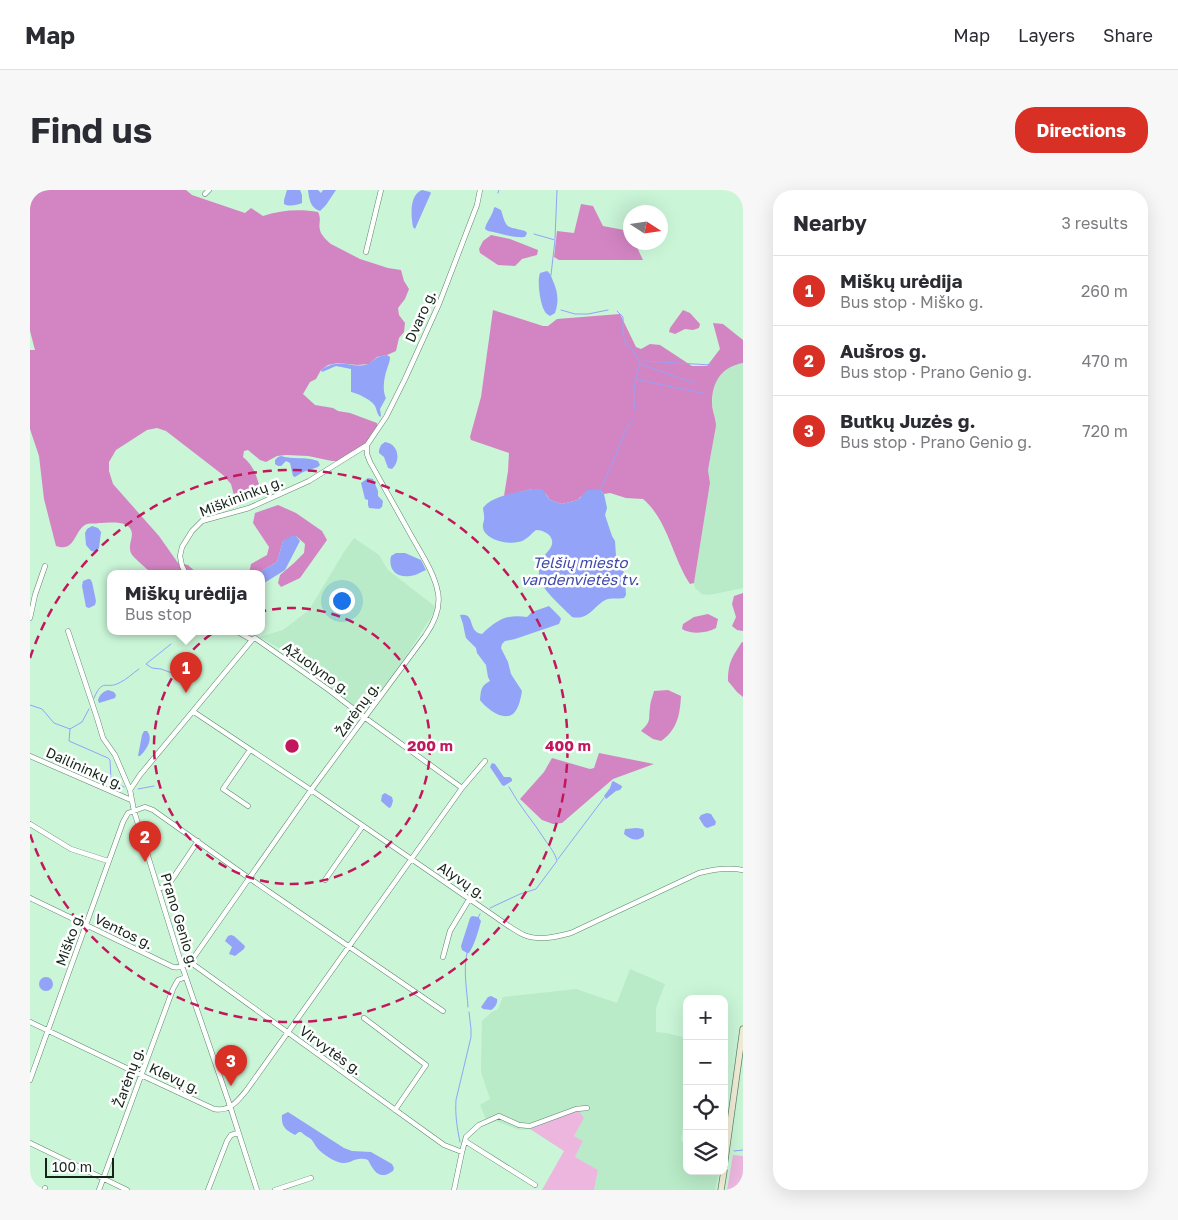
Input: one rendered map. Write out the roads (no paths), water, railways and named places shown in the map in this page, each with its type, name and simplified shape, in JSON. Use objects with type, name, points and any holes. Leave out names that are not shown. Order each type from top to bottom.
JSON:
[{"type":"main road","points":[[728,1138],[743,1028]]},
{"type":"main road","points":[[721,1190],[723,1175]]},
{"type":"street","points":[[204,194],[209,190]]},
{"type":"street","points":[[366,252],[381,190]]},
{"type":"street","name":"Dvaro g.","points":[[367,446],[388,413],[439,304],[477,205],[480,190]]},
{"type":"street","name":"Miškininkų g.","points":[[184,570],[180,556],[182,547],[192,531],[202,521],[249,508],[309,481],[367,446]]},
{"type":"street","name":"Žarėnų g.","points":[[182,966],[190,962],[311,790],[431,627],[437,613],[438,594],[436,582],[370,462],[367,446]]},
{"type":"street","points":[[30,618],[35,595],[45,566]]},
{"type":"street","name":"Prano Genio g.","points":[[68,631],[103,738],[115,755],[130,790],[134,811],[182,966],[257,1190]]},
{"type":"street","points":[[130,790],[140,775],[253,639],[244,635]]},
{"type":"street","name":"Ąžuolyno g.","points":[[253,639],[329,690],[462,788]]},
{"type":"street","name":"Alyvų g.","points":[[194,712],[524,935],[536,938],[562,935],[578,930],[699,873],[721,868],[743,870]]},
{"type":"street","points":[[248,806],[223,790],[250,750]]},
{"type":"street","name":"Dailininkų g.","points":[[30,756],[132,800]]},
{"type":"street","points":[[230,1106],[240,1099],[246,1091],[462,788],[485,761]]},
{"type":"street","points":[[134,811],[149,808],[443,1011]]},
{"type":"street","name":"Miško g.","points":[[30,1080],[125,816],[134,811]]},
{"type":"street","points":[[30,824],[71,850],[108,861]]},
{"type":"street","points":[[325,880],[362,826]]},
{"type":"street","points":[[158,889],[169,884],[198,841]]},
{"type":"street","name":"Ventos g.","points":[[30,898],[168,965],[176,968],[182,966]]},
{"type":"street","points":[[443,957],[450,931],[470,898]]},
{"type":"street","name":"Virvytės g.","points":[[190,962],[444,1145],[462,1152]]},
{"type":"street","name":"Žarėnų g.","points":[[99,1190],[176,983],[186,977]]},
{"type":"street","points":[[364,1018],[426,1065],[395,1110]]},
{"type":"street","name":"Klevų g.","points":[[30,1022],[214,1108],[222,1110],[230,1106]]},
{"type":"street","points":[[454,1190],[466,1137],[479,1125],[499,1116],[519,1125],[530,1126],[576,1109],[587,1108]]},
{"type":"street","points":[[208,1190],[227,1141],[231,1135],[238,1133]]},
{"type":"street","points":[[465,1142],[535,1185]]},
{"type":"street","points":[[30,1143],[127,1190]]},
{"type":"street","points":[[275,1190],[311,1178]]},
{"type":"water","points":[[287,190],[300,190],[302,203],[291,206],[284,204]]},
{"type":"water","points":[[308,190],[318,190],[321,193],[323,190],[336,190],[320,211],[312,205]]},
{"type":"water","points":[[422,190],[431,193],[415,229],[412,222],[412,206],[415,196]]},
{"type":"water","points":[[495,207],[501,210],[508,226],[527,233],[525,237],[506,235],[485,229]]},
{"type":"water","points":[[547,271],[556,289],[557,297],[555,313],[550,316],[545,312],[539,286],[540,273]]},
{"type":"water","points":[[387,355],[390,357],[384,384],[386,398],[380,409],[380,417],[371,401],[351,392],[351,369],[336,366],[322,372],[321,370],[335,364],[368,364],[378,357]]},
{"type":"water","points":[[385,442],[390,443],[396,449],[397,462],[392,469],[388,468],[384,457],[379,453],[381,445]]},
{"type":"water","points":[[281,456],[318,461],[320,465],[295,477],[293,476],[290,463],[286,461],[281,466],[275,464],[275,460]]},
{"type":"water","points":[[368,478],[373,479],[378,496],[383,501],[382,507],[379,509],[369,508],[368,500],[365,499],[361,483]]},
{"type":"water","name":"Telšių miesto vandenvietės tv.","points":[[532,489],[542,489],[550,500],[562,504],[578,500],[587,490],[600,490],[604,494],[607,508],[605,515],[615,541],[616,556],[623,569],[626,595],[624,598],[608,599],[588,614],[578,618],[572,617],[550,595],[540,580],[540,563],[552,543],[549,535],[543,531],[536,530],[520,542],[509,543],[487,535],[483,527],[483,508],[492,500]]},
{"type":"water","points":[[92,526],[98,528],[101,532],[99,548],[96,552],[91,551],[86,545],[85,533]]},
{"type":"water","points":[[291,536],[296,536],[300,541],[285,570],[265,582],[265,570],[263,570],[277,562],[283,541]]},
{"type":"water","points":[[396,553],[405,553],[421,560],[426,570],[412,576],[397,574],[392,569],[390,561],[391,556]]},
{"type":"water","points":[[88,579],[92,582],[96,601],[95,605],[89,608],[86,607],[82,586],[83,581]]},
{"type":"water","points":[[549,606],[560,617],[559,624],[505,641],[502,644],[501,648],[508,662],[511,674],[522,691],[516,711],[510,716],[500,715],[486,707],[480,700],[482,688],[490,681],[486,665],[477,653],[476,648],[466,638],[460,615],[468,616],[474,630],[482,634],[502,619],[513,616],[527,617],[532,612]]},
{"type":"water","points":[[108,690],[114,692],[115,698],[99,703],[100,696]]},
{"type":"water","points":[[144,731],[147,731],[150,737],[145,751],[138,756],[142,735]]},
{"type":"water","points":[[492,763],[495,764],[504,777],[510,777],[512,781],[504,786],[502,785],[490,767]]},
{"type":"water","points":[[613,781],[622,787],[606,799],[604,796]]},
{"type":"water","points":[[385,793],[392,797],[393,801],[389,808],[381,801],[382,795]]},
{"type":"water","points":[[707,813],[711,814],[716,822],[715,825],[707,828],[699,818]]},
{"type":"water","points":[[625,829],[643,829],[644,832],[644,836],[639,839],[632,839],[624,834]]},
{"type":"water","points":[[472,916],[478,917],[481,921],[473,946],[469,953],[467,953],[462,950],[461,946]]},
{"type":"water","points":[[231,935],[245,946],[235,956],[229,954],[232,947],[225,941]]},
{"type":"water","points":[[46,977],[51,979],[53,984],[51,989],[46,991],[41,989],[39,984],[41,979]]},
{"type":"water","points":[[491,996],[497,999],[496,1005],[491,1010],[483,1009],[481,1007],[488,997]]},
{"type":"water","points":[[288,1112],[344,1148],[352,1151],[371,1152],[392,1164],[393,1171],[381,1175],[375,1171],[368,1160],[357,1159],[346,1163],[332,1159],[320,1151],[311,1139],[301,1132],[295,1135],[286,1129],[282,1122],[282,1115]]},
{"type":"waterway","points":[[555,239],[557,190]]},
{"type":"waterway","points":[[534,234],[555,240],[551,275]]},
{"type":"waterway","points":[[561,310],[575,314],[588,314],[608,310]]},
{"type":"waterway","points":[[617,311],[623,317],[623,335],[626,345],[633,350],[640,363],[634,386],[635,410]]},
{"type":"waterway","points":[[641,363],[643,361],[711,365]]},
{"type":"waterway","points":[[641,364],[694,383]]},
{"type":"waterway","points":[[635,379],[706,394]]},
{"type":"waterway","points":[[600,491],[625,431],[633,420]]},
{"type":"waterway","points":[[171,644],[146,664],[152,668],[161,669],[183,677]]},
{"type":"waterway","points":[[94,698],[102,686],[115,685],[139,669]]},
{"type":"waterway","points":[[30,705],[42,709],[54,723],[70,729],[82,722],[89,709]]},
{"type":"waterway","points":[[70,729],[69,741],[108,758],[110,760],[111,781],[124,787]]},
{"type":"waterway","points":[[138,789],[154,786]]},
{"type":"waterway","points":[[490,908],[536,889],[557,861],[552,850],[509,787]]},
{"type":"waterway","points":[[558,859],[604,798]]},
{"type":"waterway","points":[[478,918],[480,914]]},
{"type":"waterway","points":[[467,953],[465,973],[468,1007]]},
{"type":"waterway","points":[[460,1142],[456,1100],[471,1037],[469,1012]]},
{"type":"waterway","points":[[734,1151],[743,1150]]},
{"type":"place","name":"Miškų urėdija","points":[[186,693]]},
{"type":"place","name":"Aušros g.","points":[[145,862]]},
{"type":"place","name":"Butkų Juzės g.","points":[[231,1086]]}]
